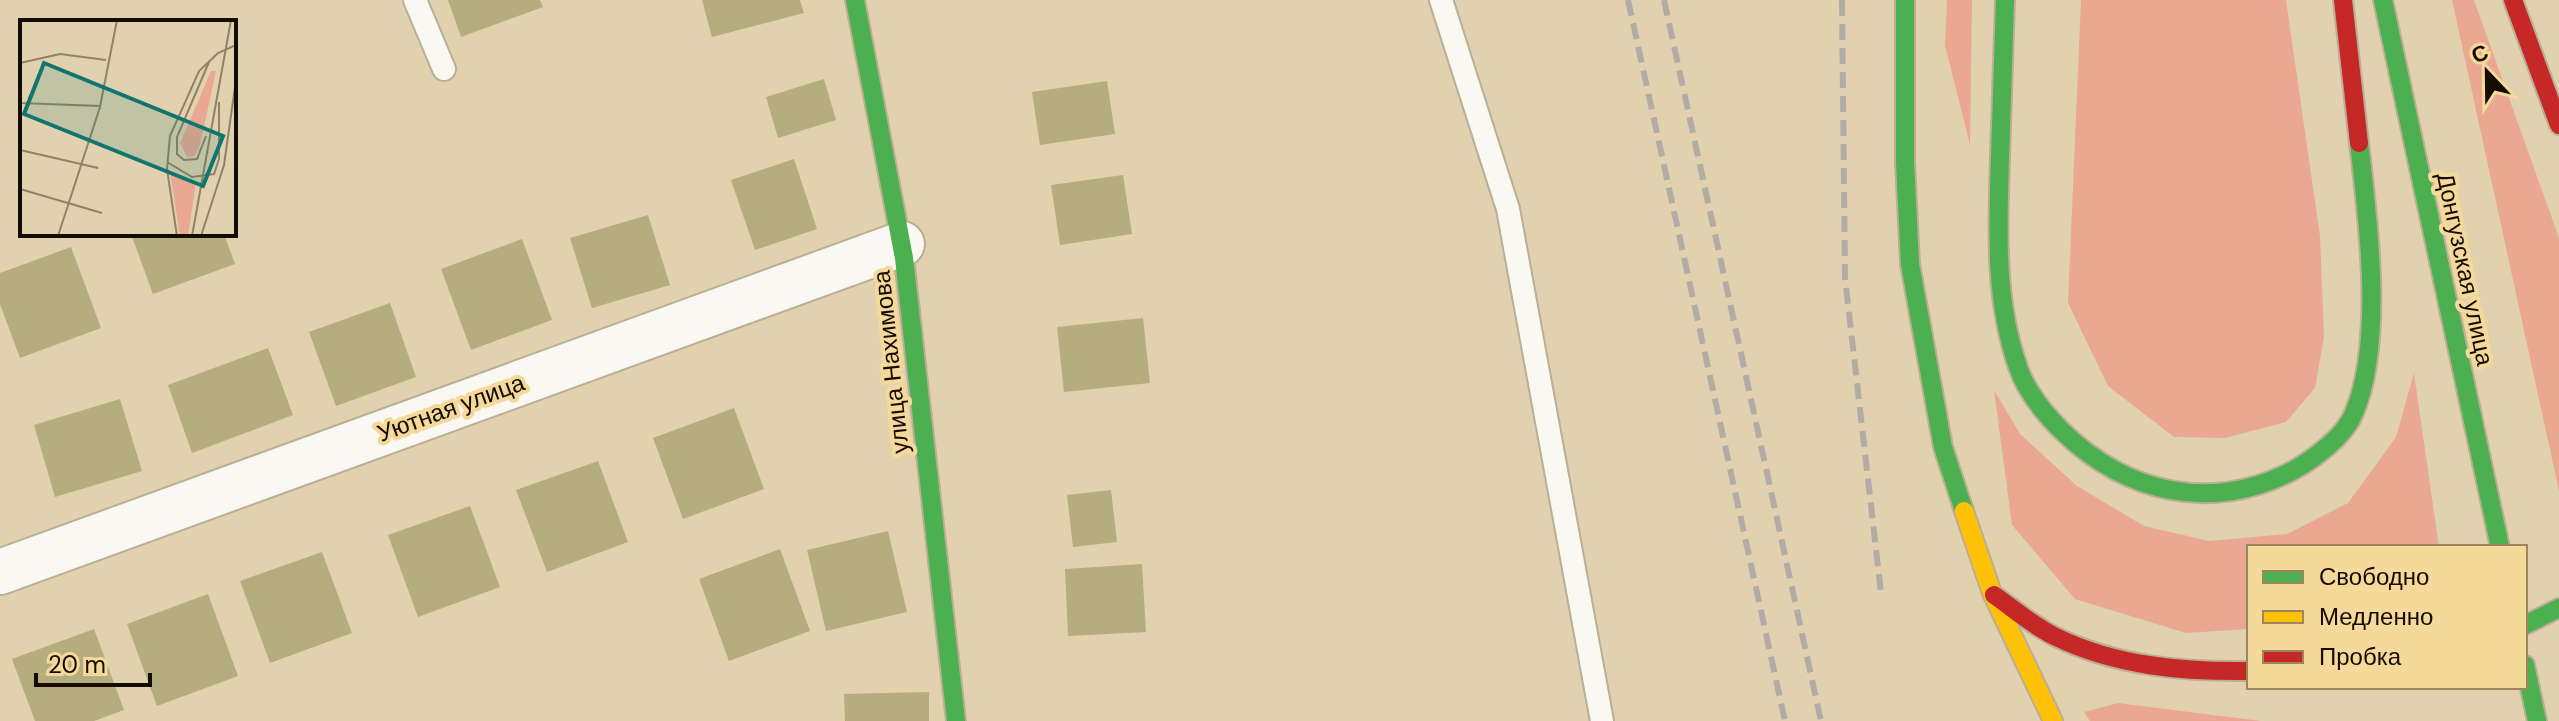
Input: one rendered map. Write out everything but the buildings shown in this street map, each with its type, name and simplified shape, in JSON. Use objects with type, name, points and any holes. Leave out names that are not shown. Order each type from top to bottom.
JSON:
[{"type":"main road","name":"улица Нахимова","points":[[855,0],[902,244],[956,721]]},
{"type":"main road","points":[[1905,0],[1904,118],[1910,264],[1943,447],[1992,593],[2053,721]]},
{"type":"main road","points":[[2005,0],[1997,251],[2004,313],[2018,369],[2042,411],[2089,457],[2149,487],[2209,495],[2269,483],[2316,458],[2354,415],[2370,349],[2367,210],[2343,0]]},
{"type":"main road","name":"Донгузская улица","points":[[2383,0],[2500,545]]},
{"type":"main road","points":[[2513,0],[2559,125]]},
{"type":"main road","points":[[1992,593],[2053,635],[2110,659],[2186,673],[2247,671]]},
{"type":"main road","points":[[2527,624],[2559,608]]},
{"type":"main road","points":[[2527,674],[2537,721]]},
{"type":"street","name":"Уютная улица","points":[[0,572],[902,244]]},
{"type":"lane","points":[[415,0],[444,69]]},
{"type":"lane","points":[[1441,0],[1508,209],[1602,721]]},
{"type":"shaded area","points":[[1947,0],[1972,0],[1970,145],[1945,46]]},
{"type":"shaded area","points":[[2081,0],[2286,0],[2320,236],[2324,337],[2315,388],[2286,422],[2225,438],[2174,437],[2108,386],[2068,303]]},
{"type":"shaded area","points":[[2452,0],[2474,0],[2559,238],[2559,491]]},
{"type":"shaded area","points":[[2414,373],[2439,545],[2247,545],[2247,629],[2186,633],[2075,599],[2012,525],[1994,390],[2020,434],[2077,486],[2144,526],[2209,541],[2287,534],[2348,503],[2396,437]]},
{"type":"shaded area","points":[[2118,703],[2261,721],[2090,721],[2084,712]]},
{"type":"railway","points":[[1628,0],[1785,721]]},
{"type":"railway","points":[[1664,0],[1821,721]]},
{"type":"railway","points":[[1842,0],[1845,278],[1881,593]]},
{"type":"traffic: fast","points":[[855,0],[904,258],[956,721]]},
{"type":"traffic: fast","points":[[1905,0],[1905,162],[1910,264],[1943,447],[1964,511]]},
{"type":"traffic: fast","points":[[2005,0],[1998,237],[2001,289],[2010,341],[2026,385],[2055,424],[2087,453],[2114,470],[2142,482],[2172,490],[2202,493],[2232,491],[2263,483],[2311,459],[2337,438],[2350,422],[2363,384],[2371,317],[2369,243],[2359,143]]},
{"type":"traffic: fast","points":[[2383,0],[2500,545]]},
{"type":"traffic: fast","points":[[2527,624],[2559,608]]},
{"type":"traffic: fast","points":[[2527,674],[2537,721]]},
{"type":"traffic: slow","points":[[1964,511],[1992,593],[2053,721]]},
{"type":"traffic: jam","points":[[2343,0],[2359,143]]},
{"type":"traffic: jam","points":[[2513,0],[2559,125]]},
{"type":"traffic: jam","points":[[1994,595],[2048,633],[2102,655],[2175,668],[2247,671]]}]
